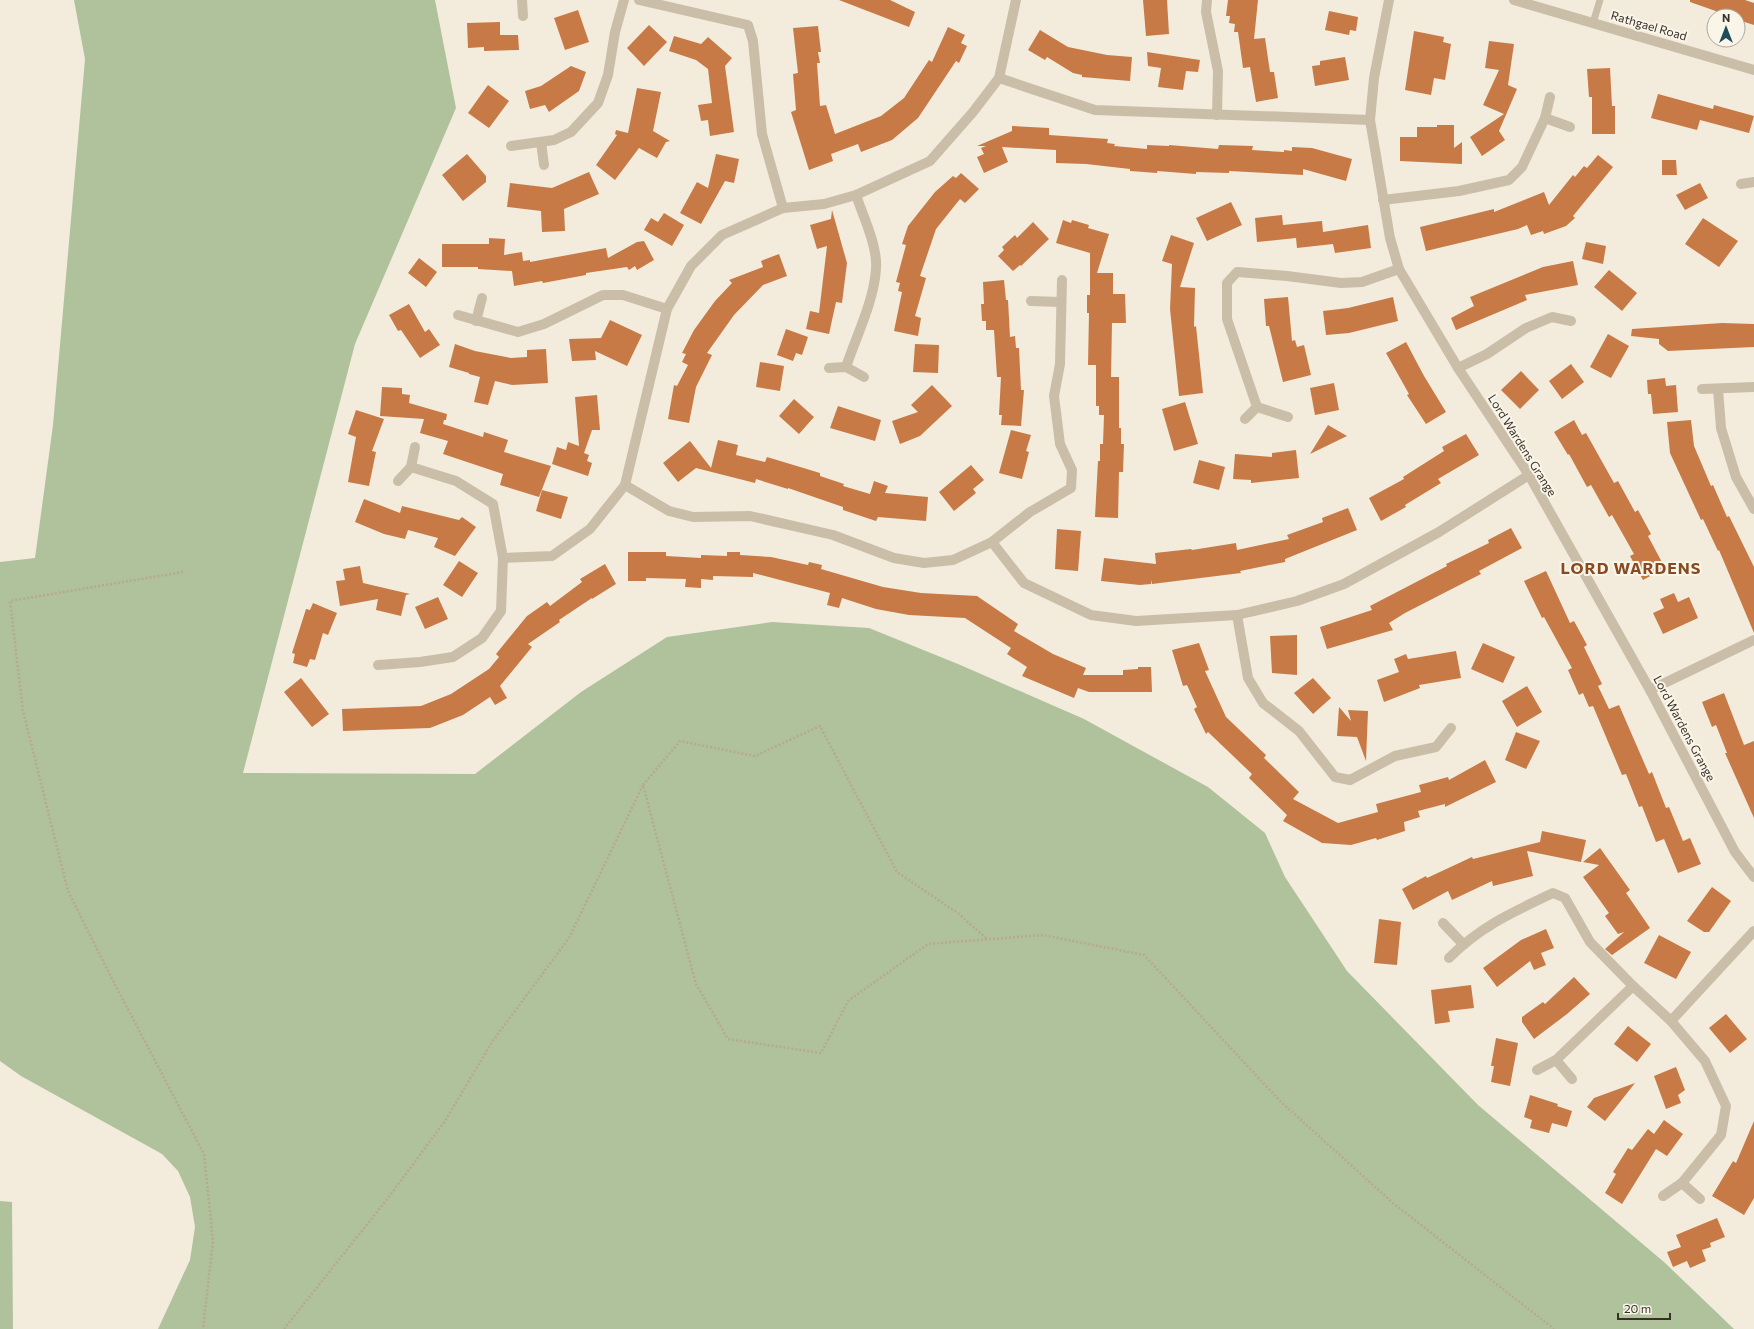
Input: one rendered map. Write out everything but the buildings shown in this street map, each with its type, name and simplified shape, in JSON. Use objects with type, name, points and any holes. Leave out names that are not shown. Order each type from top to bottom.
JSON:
[{"type":"street","points":[[522,0],[523,16]]},
{"type":"street","points":[[511,146],[554,140],[571,132],[598,102],[608,75],[615,32],[624,0]]},
{"type":"street","points":[[639,0],[748,25],[753,40],[762,134],[783,208]]},
{"type":"street","points":[[503,558],[552,556],[590,529],[625,485],[667,309],[691,266],[722,236],[783,208],[824,204],[856,195],[930,161],[973,112],[999,78],[1016,0]]},
{"type":"street","points":[[1207,0],[1206,12],[1218,71],[1217,115]]},
{"type":"street","name":"Lord Wardens Grange","points":[[1389,0],[1374,78],[1370,120],[1390,238],[1399,268],[1458,368],[1529,475],[1650,690],[1735,852],[1754,877]]},
{"type":"street","name":"Rathgael Road","points":[[1514,0],[1754,70]]},
{"type":"street","points":[[999,78],[1095,110],[1370,120]]},
{"type":"street","points":[[1383,200],[1459,191],[1510,180],[1522,167],[1545,118],[1550,97]]},
{"type":"street","points":[[1545,118],[1570,127]]},
{"type":"street","points":[[541,142],[544,165]]},
{"type":"street","points":[[1741,184],[1754,182]]},
{"type":"street","points":[[846,367],[870,298],[876,269],[874,251],[856,195]]},
{"type":"street","points":[[1257,407],[1227,319],[1227,283],[1237,272],[1287,276],[1341,283],[1362,282],[1399,268]]},
{"type":"street","points":[[625,485],[669,511],[693,517],[750,516],[833,535],[894,558],[924,563],[953,560],[992,542],[1030,512],[1071,488],[1072,470],[1060,444],[1054,396],[1060,364],[1062,280]]},
{"type":"street","points":[[458,316],[518,332],[544,324],[603,295],[623,295],[667,309]]},
{"type":"street","points":[[476,321],[482,298]]},
{"type":"street","points":[[1031,301],[1061,302]]},
{"type":"street","points":[[1458,368],[1487,354],[1526,328],[1552,317],[1572,321]]},
{"type":"street","points":[[829,368],[846,367],[864,378]]},
{"type":"street","points":[[1702,389],[1754,387]]},
{"type":"street","points":[[1718,389],[1721,428],[1736,476],[1754,509]]},
{"type":"street","points":[[1257,407],[1288,417]]},
{"type":"street","points":[[1245,419],[1257,407]]},
{"type":"street","points":[[398,481],[411,467],[415,447]]},
{"type":"street","points":[[378,665],[420,662],[453,657],[482,638],[501,611],[503,558],[494,504],[456,481],[411,467]]},
{"type":"street","points":[[992,542],[1024,583],[1091,615],[1136,621],[1237,615],[1297,601],[1344,584],[1439,532],[1529,475]]},
{"type":"street","points":[[1237,615],[1248,678],[1264,702],[1299,731],[1335,777],[1350,780],[1395,756],[1436,747],[1451,728]]},
{"type":"street","points":[[1650,690],[1754,640]]},
{"type":"street","points":[[1449,958],[1463,944],[1502,917],[1553,893],[1565,898],[1590,942],[1671,1022],[1705,1062],[1726,1106],[1720,1135],[1682,1183],[1663,1196]]},
{"type":"street","points":[[1443,923],[1463,944]]},
{"type":"street","points":[[1671,1022],[1754,931]]},
{"type":"street","points":[[1537,1070],[1556,1060],[1633,986]]},
{"type":"street","points":[[1556,1060],[1572,1079]]},
{"type":"street","points":[[1682,1183],[1700,1199]]},
{"type":"lane","points":[[1594,23],[1600,0]]},
{"type":"path","points":[[183,572],[10,601],[23,712],[68,891],[108,973],[204,1154],[213,1241],[203,1329]]},
{"type":"path","points":[[284,1329],[388,1198],[445,1121],[492,1042],[569,938],[643,785],[680,741],[756,756],[820,726],[897,872],[959,914],[987,940]]},
{"type":"path","points":[[643,785],[696,984],[728,1039],[821,1053],[848,1001],[928,944],[1043,935],[1144,955],[1281,1102],[1393,1203],[1554,1329]]},
{"type":"green space","points":[[74,0],[435,0],[456,108],[355,344],[243,773],[475,774],[581,692],[667,637],[772,622],[869,628],[958,664],[1084,719],[1208,787],[1265,833],[1285,877],[1347,971],[1478,1105],[1664,1262],[1734,1329],[158,1329],[190,1260],[195,1227],[190,1197],[178,1171],[162,1154],[21,1076],[0,1061],[0,562],[35,558],[53,425],[85,59]]},
{"type":"green space","points":[[0,1201],[12,1202],[13,1329],[0,1329]]},
{"type":"district","name":"LORD WARDENS","points":[[1631,567]]}]
